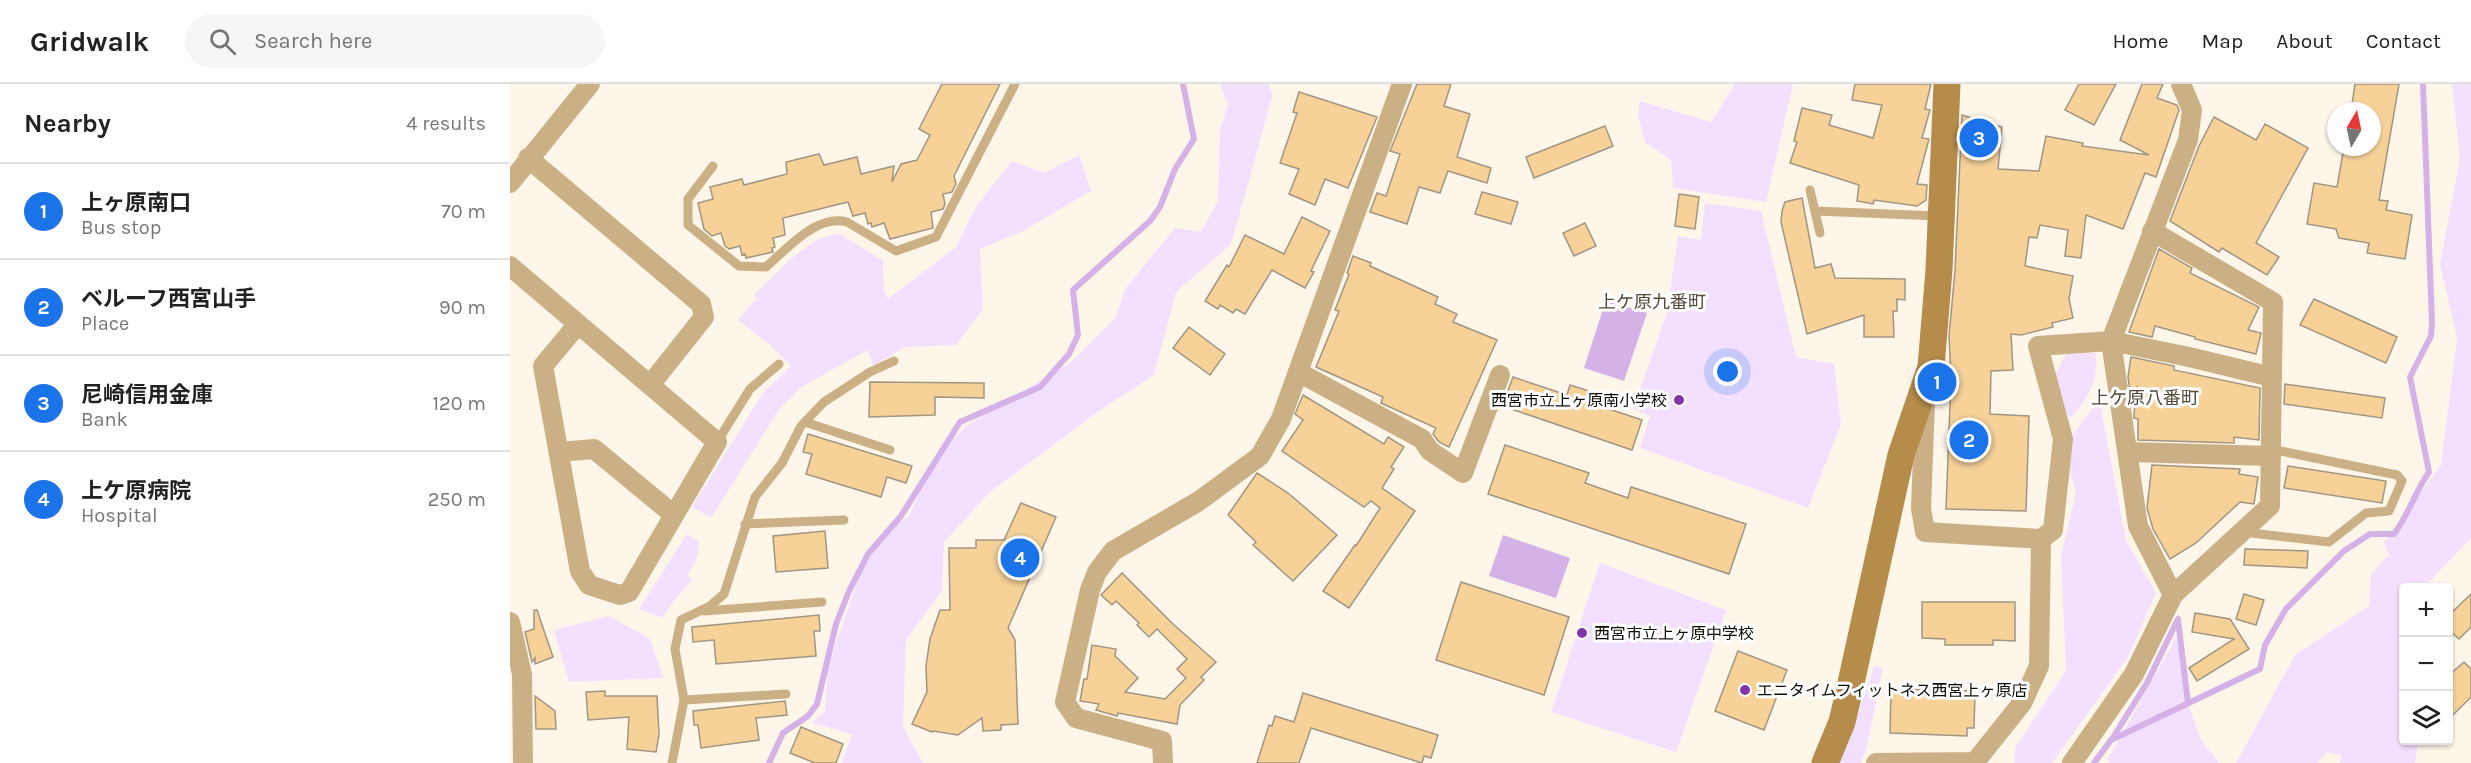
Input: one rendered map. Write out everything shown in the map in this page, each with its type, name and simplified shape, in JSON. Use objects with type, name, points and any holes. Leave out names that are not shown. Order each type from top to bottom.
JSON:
[{"type":"street","points":[[510,183],[590,84]]},
{"type":"street","points":[[1163,763],[1162,741],[1076,718],[1065,702],[1090,590],[1097,572],[1113,551],[1199,501],[1260,456],[1281,419],[1402,84]]},
{"type":"street","points":[[1825,763],[1842,722],[1900,455],[1931,366],[1947,84]]},
{"type":"street","points":[[2173,595],[2138,526],[2111,341],[2188,140],[2192,110],[2181,84]]},
{"type":"street","points":[[528,158],[701,304],[704,317],[650,385]]},
{"type":"street","points":[[2072,763],[2134,674],[2173,595],[2270,506],[2273,302],[2152,231]]},
{"type":"street","points":[[510,266],[717,442],[629,592],[620,595],[589,585],[580,572],[543,366],[578,324]]},
{"type":"street","points":[[1926,381],[1921,508],[1925,531],[2041,538],[2053,531],[2063,439],[2038,346],[2111,341],[2272,377]]},
{"type":"street","points":[[1298,372],[1422,439],[1430,451],[1463,474],[1500,375]]},
{"type":"street","points":[[559,452],[594,448],[674,515]]},
{"type":"street","points":[[2128,452],[2271,453]]},
{"type":"street","points":[[1876,763],[1975,762],[2022,703],[2039,666],[2041,538]]},
{"type":"street","points":[[510,622],[522,674],[523,763]]},
{"type":"lane","points":[[713,166],[688,199],[688,225],[739,266],[766,267],[811,228],[838,220],[847,222],[896,251],[936,237],[1015,84]]},
{"type":"lane","points":[[1810,190],[1820,233]]},
{"type":"lane","points":[[1815,211],[1941,216]]},
{"type":"lane","points":[[672,763],[684,700],[675,649],[681,620],[710,606],[724,594],[745,524],[756,497],[783,463],[805,422],[824,402],[870,372],[894,361]]},
{"type":"lane","points":[[717,442],[750,388],[779,364]]},
{"type":"lane","points":[[805,422],[891,450]]},
{"type":"lane","points":[[2242,532],[2329,542],[2366,513],[2389,511],[2402,481],[2397,475],[2271,453]]},
{"type":"lane","points":[[745,524],[844,520]]},
{"type":"lane","points":[[698,612],[822,602]]},
{"type":"lane","points":[[684,700],[786,694]]},
{"type":"shaded area","points":[[1220,84],[1268,84],[1273,94],[1231,244],[1176,292],[1154,375],[1096,413],[991,491],[944,542],[942,591],[906,640],[903,727],[923,763],[842,763],[852,734],[812,723],[825,711],[828,667],[861,571],[887,531],[909,516],[936,455],[970,423],[1070,363],[1116,317],[1125,289],[1175,228],[1201,232],[1218,201],[1220,129],[1228,104]]},
{"type":"shaded area","points":[[1735,84],[1793,84],[1766,202],[1673,188],[1671,160],[1645,142],[1638,115],[1640,101],[1711,122]]},
{"type":"shaded area","points":[[2452,84],[2471,84],[2471,538],[2428,583],[2399,583],[2399,745],[2417,745],[2415,763],[2340,763],[2341,755],[2328,752],[2317,763],[2236,763],[2295,655],[2369,606],[2371,574],[2389,555],[2384,542],[2441,465],[2457,338],[2440,264],[2460,158]]},
{"type":"shaded area","points":[[1079,155],[1091,191],[1023,231],[980,249],[983,309],[956,345],[905,347],[873,366],[868,350],[803,386],[780,408],[711,518],[692,507],[763,393],[791,366],[770,345],[738,320],[757,298],[754,295],[794,256],[819,239],[830,235],[841,235],[883,260],[884,292],[888,299],[956,247],[975,208],[1012,161],[1044,173]]},
{"type":"shaded area","points":[[1705,203],[1761,211],[1796,357],[1834,364],[1841,424],[1808,508],[1640,448],[1650,416],[1633,409],[1667,313],[1678,236],[1701,240]]},
{"type":"shaded area","points":[[1606,300],[1647,313],[1624,381],[1584,368]]},
{"type":"shaded area","points":[[2096,353],[2094,381],[2091,389],[2071,418],[2060,406],[2054,377],[2066,354]]},
{"type":"shaded area","points":[[2099,399],[2126,540],[2156,593],[2128,657],[2052,763],[2015,763],[2015,748],[2066,671],[2061,557],[2076,492],[2068,464],[2072,436]]},
{"type":"shaded area","points":[[687,534],[699,542],[697,557],[687,576],[692,579],[663,618],[639,609]]},
{"type":"shaded area","points":[[1503,535],[1570,558],[1556,598],[1489,576]]},
{"type":"shaded area","points":[[1600,563],[1726,610],[1676,752],[1551,712]]},
{"type":"shaded area","points":[[609,616],[650,639],[663,678],[569,682],[554,630]]},
{"type":"shaded area","points":[[2177,636],[2186,698],[2200,739],[2219,763],[2111,763],[2107,761]]},
{"type":"shaded area","points":[[1874,666],[1883,668],[1866,750],[1861,763],[1839,763],[1849,742]]},
{"type":"building","points":[[942,84],[1000,84],[954,176],[956,184],[952,192],[943,194],[945,204],[943,209],[931,212],[933,228],[890,239],[884,223],[872,227],[871,223],[868,224],[865,213],[853,216],[848,202],[783,218],[785,235],[773,238],[775,247],[772,248],[773,252],[746,258],[745,254],[742,255],[740,246],[729,249],[725,246],[721,233],[712,236],[704,229],[698,203],[713,199],[710,187],[742,179],[744,185],[787,174],[786,162],[819,154],[824,165],[857,157],[861,174],[894,166],[892,182],[901,164],[917,160],[930,135],[919,129]]},
{"type":"building","points":[[1417,84],[1451,84],[1444,106],[1470,114],[1457,157],[1491,168],[1487,183],[1448,171],[1440,193],[1419,187],[1407,224],[1370,212],[1377,193],[1386,196],[1400,154],[1390,151]]},
{"type":"building","points":[[1855,84],[1931,84],[1925,109],[1930,110],[1922,138],[1929,139],[1917,184],[1927,185],[1926,200],[1917,206],[1874,200],[1873,204],[1857,201],[1859,185],[1790,163],[1797,142],[1794,141],[1802,108],[1832,115],[1829,125],[1873,138],[1882,105],[1852,100]]},
{"type":"building","points":[[2079,84],[2116,84],[2094,125],[2065,110]]},
{"type":"building","points":[[2142,84],[2163,84],[2157,98],[2177,105],[2179,110],[2156,177],[2145,173],[2123,229],[2086,215],[2081,258],[2065,256],[2068,230],[2040,225],[2037,238],[2029,237],[2025,266],[2073,276],[2069,299],[2073,318],[2052,323],[2053,327],[2021,335],[2011,334],[2013,370],[1991,371],[1990,414],[2029,416],[2026,511],[1946,509],[1951,378],[1949,336],[1955,271],[1962,115],[2002,127],[1998,169],[2039,171],[2046,136],[2083,143],[2082,146],[2149,155],[2120,140]]},
{"type":"building","points":[[2355,84],[2399,84],[2379,200],[2388,201],[2386,210],[2412,215],[2405,259],[2367,253],[2369,243],[2339,238],[2336,229],[2307,224],[2314,183],[2337,187],[2342,156],[2381,156],[2381,102],[2352,102]]},
{"type":"building","points":[[1299,92],[1377,117],[1348,188],[1325,179],[1315,205],[1289,194],[1299,169],[1280,163],[1297,113],[1293,112]]},
{"type":"building","points":[[2214,117],[2256,140],[2265,124],[2308,148],[2256,243],[2279,257],[2267,275],[2222,248],[2219,252],[2170,221],[2199,146]]},
{"type":"building","points":[[1605,126],[1613,146],[1534,178],[1526,157]]},
{"type":"building","points":[[1482,192],[1518,202],[1511,224],[1475,214]]},
{"type":"building","points":[[1679,194],[1699,197],[1695,229],[1675,226]]},
{"type":"building","points":[[1802,198],[1815,268],[1831,264],[1835,278],[1905,279],[1905,300],[1897,299],[1897,311],[1893,311],[1894,337],[1864,337],[1864,315],[1807,334],[1781,222],[1785,202]]},
{"type":"building","points":[[1302,217],[1330,231],[1311,271],[1314,272],[1305,288],[1272,270],[1245,314],[1236,309],[1233,313],[1220,305],[1218,309],[1205,301],[1227,265],[1229,267],[1245,235],[1284,254]]},
{"type":"building","points":[[1585,223],[1596,246],[1574,256],[1563,233]]},
{"type":"building","points":[[2159,249],[2192,268],[2190,273],[2259,307],[2248,330],[2261,333],[2256,354],[2195,339],[2195,337],[2155,326],[2152,337],[2129,332]]},
{"type":"building","points":[[1353,256],[1438,297],[1435,304],[1457,314],[1453,322],[1497,340],[1449,447],[1439,442],[1433,434],[1436,428],[1381,403],[1383,397],[1316,367],[1339,311],[1335,310],[1349,274],[1347,273]]},
{"type":"building","points":[[2314,299],[2397,337],[2386,363],[2300,325]]},
{"type":"building","points":[[1189,327],[1225,354],[1210,375],[1173,348]]},
{"type":"building","points":[[2131,357],[2174,366],[2174,370],[2260,388],[2259,440],[2234,437],[2234,443],[2138,440],[2138,419],[2134,418],[2137,386],[2135,392],[2130,391],[2128,377]]},
{"type":"building","points":[[1513,377],[1567,395],[1570,385],[1592,392],[1588,402],[1642,420],[1632,450],[1511,409],[1516,395],[1507,393]]},
{"type":"building","points":[[870,382],[984,383],[984,398],[935,397],[935,415],[869,417]]},
{"type":"building","points":[[2285,384],[2385,398],[2382,418],[2284,404]]},
{"type":"building","points":[[1303,395],[1384,444],[1388,437],[1404,447],[1391,467],[1394,469],[1382,488],[1415,511],[1349,608],[1323,591],[1380,508],[1371,501],[1364,507],[1282,451],[1303,420],[1295,414]]},
{"type":"building","points":[[808,434],[912,466],[906,483],[887,477],[881,497],[806,474],[812,454],[803,452]]},
{"type":"building","points":[[1505,445],[1589,473],[1585,483],[1628,498],[1631,487],[1746,524],[1729,574],[1488,494]]},
{"type":"building","points":[[2152,465],[2240,469],[2239,474],[2258,477],[2254,504],[2240,502],[2196,543],[2170,559],[2153,529],[2147,508]]},
{"type":"building","points":[[2288,466],[2386,481],[2382,503],[2284,488]]},
{"type":"building","points":[[1257,473],[1288,493],[1337,535],[1293,581],[1253,545],[1256,542],[1228,515]]},
{"type":"building","points":[[1021,503],[1056,517],[1008,628],[1015,640],[1018,724],[1001,725],[1001,730],[983,731],[982,718],[958,735],[932,732],[912,724],[927,692],[926,666],[930,639],[940,610],[950,610],[949,548],[976,548],[976,540],[1004,540]]},
{"type":"building","points":[[825,531],[828,568],[776,572],[773,536]]},
{"type":"building","points":[[2245,549],[2308,551],[2307,568],[2244,565]]},
{"type":"building","points":[[1122,573],[1173,624],[1216,662],[1201,677],[1204,680],[1180,705],[1177,724],[1118,713],[1117,716],[1096,710],[1099,704],[1080,701],[1084,679],[1087,679],[1092,645],[1116,649],[1115,656],[1138,678],[1125,692],[1165,699],[1186,678],[1177,669],[1187,659],[1157,629],[1149,637],[1137,625],[1139,623],[1116,601],[1112,605],[1101,595]]},
{"type":"building","points":[[1461,582],[1569,617],[1544,695],[1436,660]]},
{"type":"building","points":[[2244,594],[2264,600],[2256,625],[2236,619]]},
{"type":"building","points":[[2471,594],[2471,627],[2459,639],[2453,634],[2453,611]]},
{"type":"building","points":[[1922,602],[2015,602],[2015,641],[1993,640],[1993,645],[1945,645],[1945,639],[1922,638]]},
{"type":"building","points":[[534,610],[537,610],[553,657],[535,664],[535,658],[532,662],[525,632],[534,629]]},
{"type":"building","points":[[2195,613],[2230,619],[2249,649],[2197,681],[2189,668],[2234,639],[2192,632]]},
{"type":"building","points":[[819,615],[820,631],[814,631],[816,656],[716,664],[714,640],[693,642],[692,627]]},
{"type":"building","points":[[1738,651],[1787,670],[1764,730],[1715,711]]},
{"type":"building","points":[[2464,662],[2471,669],[2471,697],[2453,715],[2453,691],[2453,672]]},
{"type":"building","points":[[1891,689],[1975,691],[1974,728],[1967,728],[1967,736],[1890,733]]},
{"type":"building","points":[[605,691],[605,696],[657,696],[659,734],[656,752],[627,749],[629,717],[588,720],[586,692]]},
{"type":"building","points":[[1303,693],[1438,735],[1431,758],[1424,756],[1422,763],[1311,728],[1299,763],[1257,763],[1269,725],[1272,726],[1275,716],[1294,722]]},
{"type":"building","points":[[535,696],[555,711],[556,729],[536,729]]},
{"type":"building","points":[[785,701],[787,715],[756,718],[759,740],[701,748],[698,725],[694,725],[693,711]]},
{"type":"building","points":[[801,727],[843,744],[836,763],[815,763],[790,753]]},
{"type":"waterway","points":[[769,763],[783,733],[808,716],[817,704],[836,624],[849,591],[868,554],[901,516],[960,422],[1040,387],[1069,354],[1078,335],[1073,290],[1150,221],[1160,207],[1175,169],[1194,139],[1183,84]]},
{"type":"waterway","points":[[2094,763],[2111,740],[2260,669],[2265,645],[2286,609],[2344,551],[2370,534],[2394,534],[2429,472],[2410,377],[2431,336],[2432,323],[2423,84]]},
{"type":"waterway","points":[[2112,739],[2147,683],[2178,619]]},
{"type":"waterway","points":[[2178,620],[2188,703]]},
{"type":"place","name":"尼崎信用金庫","points":[[1979,138]]},
{"type":"place","name":"上ヶ原南口","points":[[1937,382]]},
{"type":"place","name":"西宮市立上ヶ原南小学校","points":[[1679,400]]},
{"type":"place","name":"ベルーフ西宮山手","points":[[1969,440]]},
{"type":"place","name":"上ケ原病院","points":[[1020,558]]},
{"type":"place","name":"西宮市立上ヶ原中学校","points":[[1582,633]]},
{"type":"place","name":"エニタイムフィットネス西宮上ヶ原店","points":[[1745,690]]},
{"type":"district","name":"上ケ原九番町","points":[[1652,302]]},
{"type":"district","name":"上ケ原八番町","points":[[2145,398]]}]
